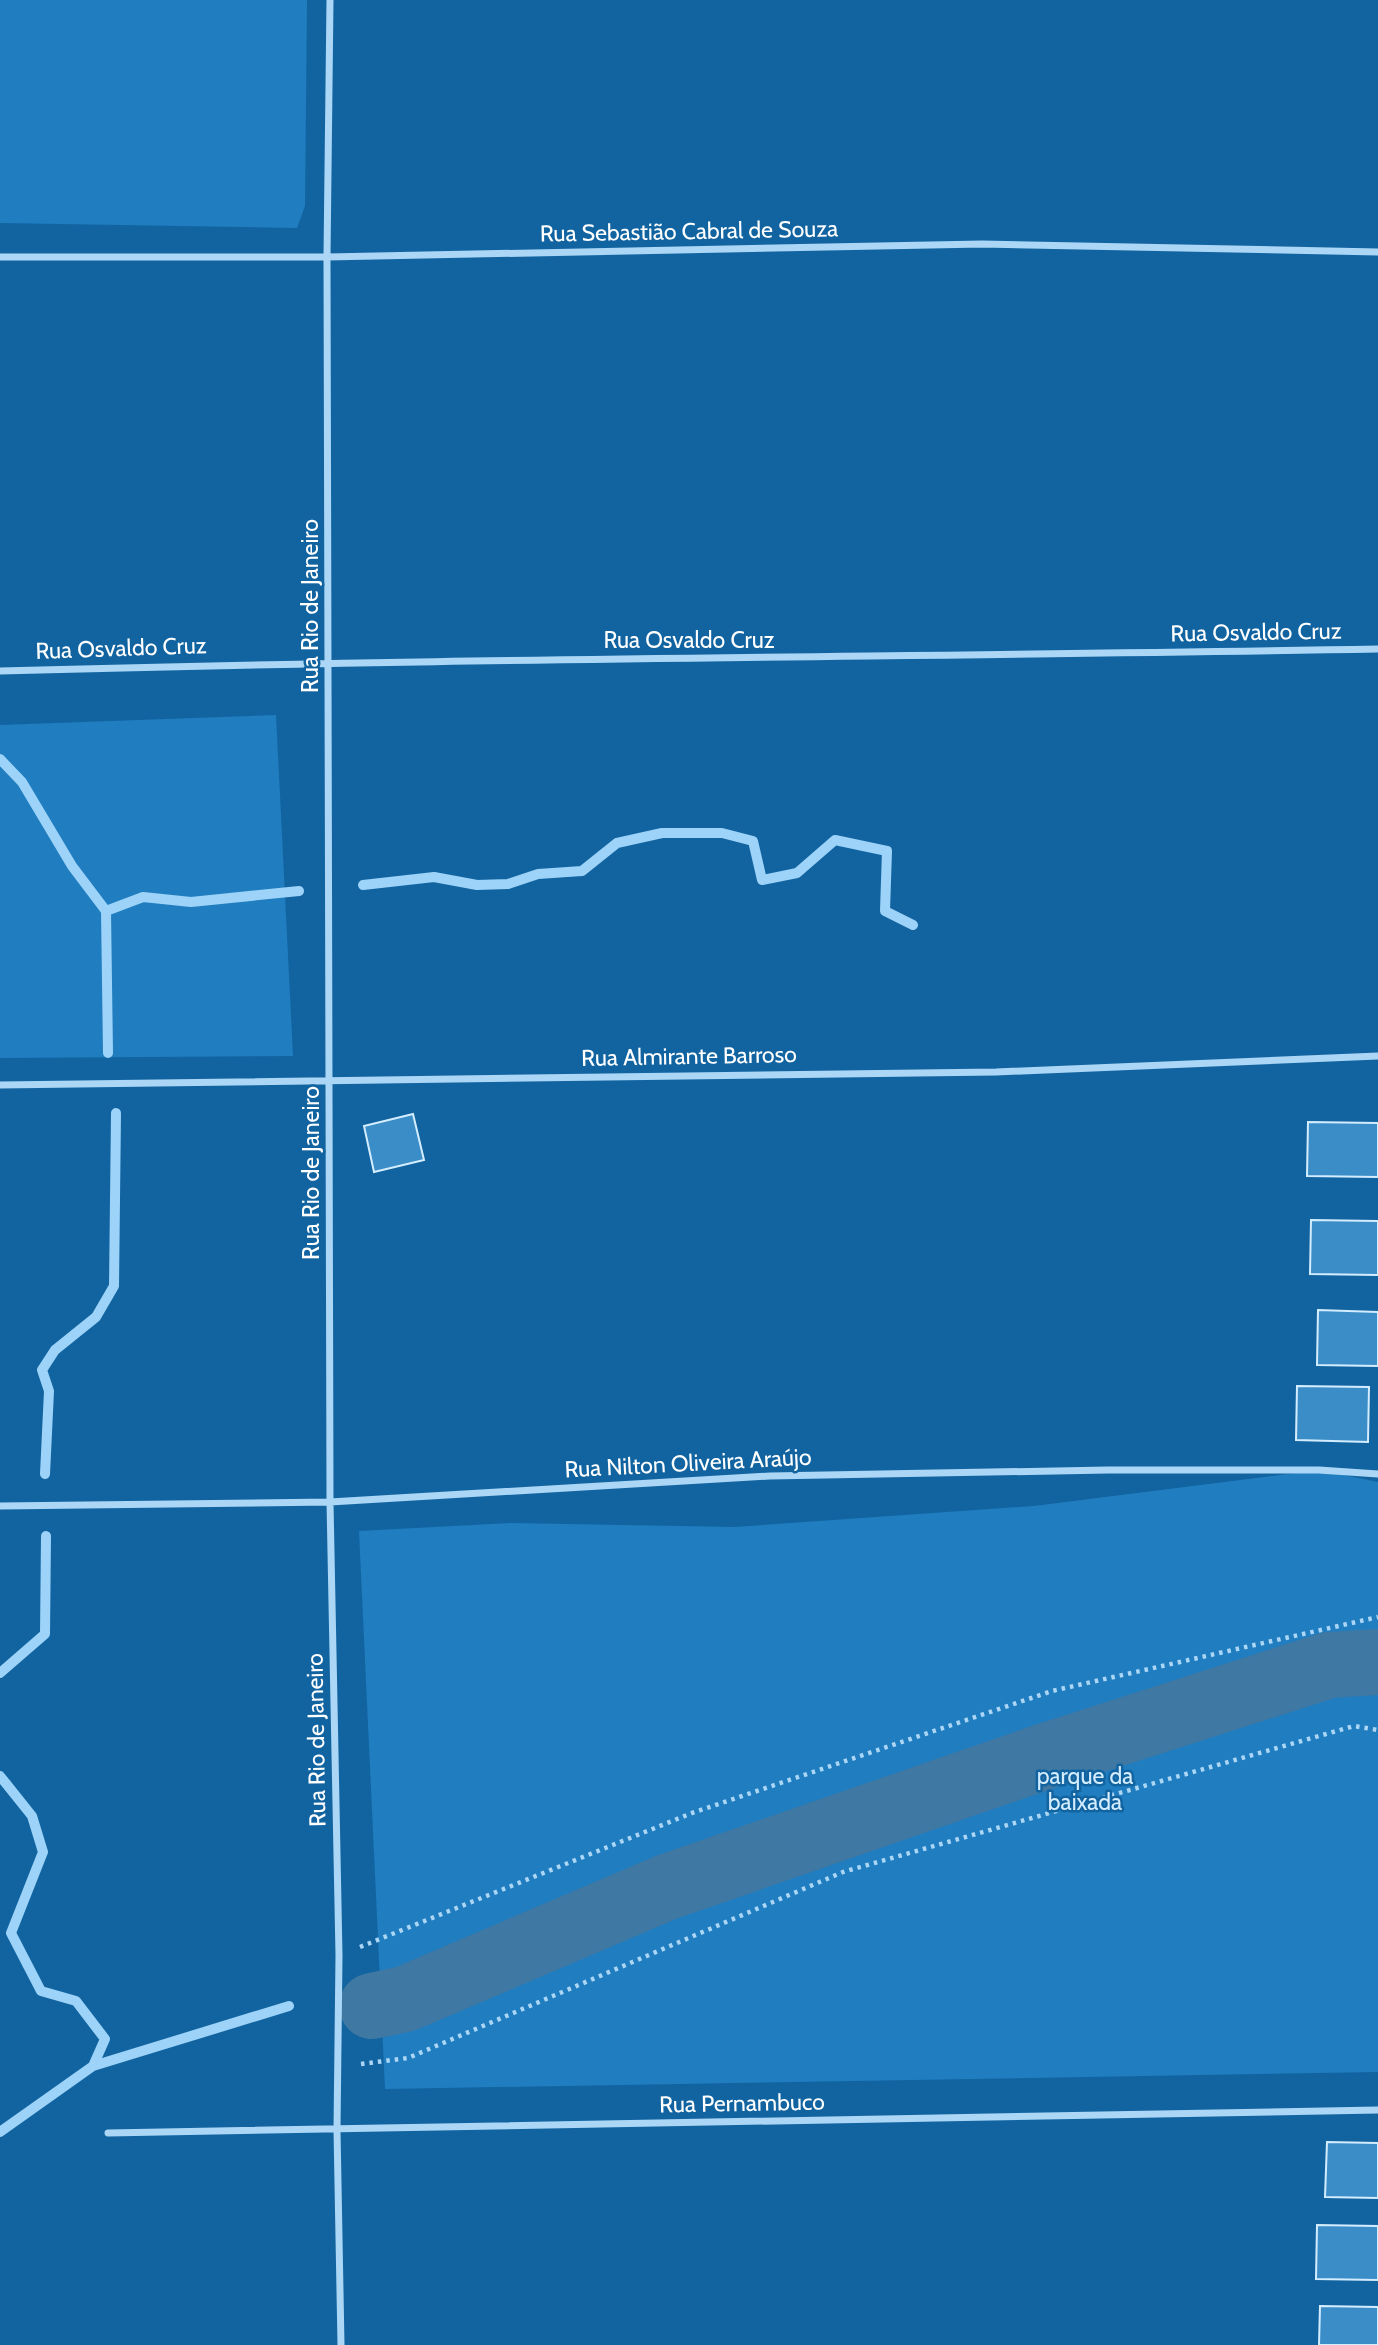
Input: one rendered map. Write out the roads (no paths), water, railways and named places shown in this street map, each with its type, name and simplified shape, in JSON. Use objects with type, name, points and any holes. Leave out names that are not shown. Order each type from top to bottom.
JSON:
[{"type":"street","name":"Rua Rio de Janeiro","points":[[330,0],[327,257],[330,1502],[339,1955],[337,2130],[341,2345]]},
{"type":"street","name":"Rua Sebastião Cabral de Souza","points":[[0,257],[327,257],[982,244],[1378,252]]},
{"type":"street","name":"Rua Osvaldo Cruz","points":[[0,671],[329,661],[816,659],[1378,649]]},
{"type":"street","name":"Rua Almirante Barroso","points":[[0,1085],[996,1072],[1378,1056]]},
{"type":"street","name":"Rua Nilton Oliveira Araújo","points":[[0,1506],[330,1502],[770,1476],[1108,1470],[1319,1470],[1378,1474]]},
{"type":"street","name":"Rua Pernambuco","points":[[108,2133],[1378,2110]]},
{"type":"waterway","points":[[0,759],[22,782],[72,866],[106,911],[108,1053]]},
{"type":"waterway","points":[[363,885],[434,877],[477,885],[508,884],[538,874],[582,871],[617,843],[662,833],[722,833],[753,841],[762,880],[797,873],[835,840],[887,851],[885,911],[913,925]]},
{"type":"waterway","points":[[106,911],[143,897],[191,902],[299,891]]},
{"type":"waterway","points":[[45,1474],[49,1391],[42,1370],[55,1350],[96,1317],[114,1286],[116,1113]]},
{"type":"waterway","points":[[0,1673],[45,1634],[46,1536]]},
{"type":"waterway","points":[[372,2006],[405,1999],[667,1887],[1043,1757],[1329,1665],[1378,1662]]},
{"type":"waterway","points":[[0,1776],[32,1816],[43,1852],[11,1933],[41,1991],[76,2001],[105,2039],[93,2066]]},
{"type":"waterway","points":[[0,2132],[93,2066],[289,2006]]},
{"type":"park label","name":"parque da baixada","points":[[1085,1789]]}]
